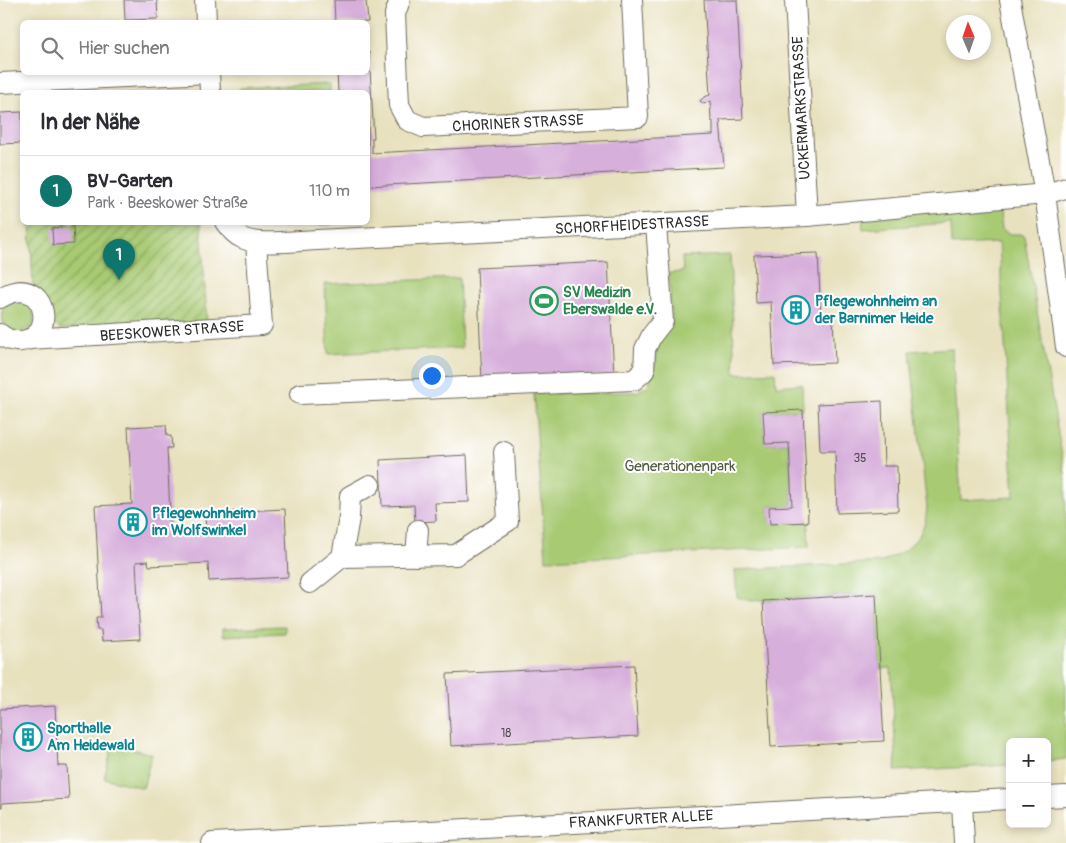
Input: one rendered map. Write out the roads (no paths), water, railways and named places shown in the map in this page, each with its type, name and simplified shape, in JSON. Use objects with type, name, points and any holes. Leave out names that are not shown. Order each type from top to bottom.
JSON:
[{"type":"street","points":[[205,0],[206,20]]},
{"type":"street","name":"CHORINER STRASSE","points":[[400,0],[395,14],[399,105],[407,120],[423,127],[638,117],[632,0]]},
{"type":"street","name":"UCKERMARKSTRASSE","points":[[795,0],[808,216]]},
{"type":"street","points":[[1010,0],[1045,194],[1066,346]]},
{"type":"street","points":[[0,84],[171,75]]},
{"type":"street","points":[[209,75],[210,90]]},
{"type":"street","name":"SCHORFHEIDESTRASSE","points":[[227,225],[232,232],[243,239],[256,242],[808,216],[1045,194],[1066,188]]},
{"type":"street","points":[[300,394],[634,380],[644,371],[646,348],[652,335],[663,321],[656,224]]},
{"type":"street","name":"BEESKOWER STRASSE","points":[[0,334],[14,341],[24,341],[262,326],[256,242]]},
{"type":"street","points":[[0,298],[12,292],[22,291],[32,294],[39,301],[43,310],[44,320],[37,333],[29,340]]},
{"type":"street","points":[[310,583],[342,557],[456,555],[508,521],[504,452]]},
{"type":"street","points":[[342,557],[349,518],[350,496],[370,485]]},
{"type":"street","points":[[416,556],[418,530]]},
{"type":"street","points":[[1051,797],[1066,796]]},
{"type":"street","name":"FRANKFURTER ALLEE","points":[[212,843],[308,840],[1006,799]]},
{"type":"street","points":[[962,802],[964,843]]},
{"type":"place","name":"BV-Garten","points":[[119,280]]},
{"type":"place","name":"SV Medizin Eberswalde e.V.","points":[[544,301]]},
{"type":"place","name":"Pflegewohnheim an der Barnimer Heide","points":[[796,310]]},
{"type":"place","name":"Pflegewohnheim im Wolfswinkel","points":[[133,522]]},
{"type":"place","name":"Sporthalle Am Heidewald","points":[[28,737]]},
{"type":"park label","name":"Generationenpark","points":[[680,466]]}]
